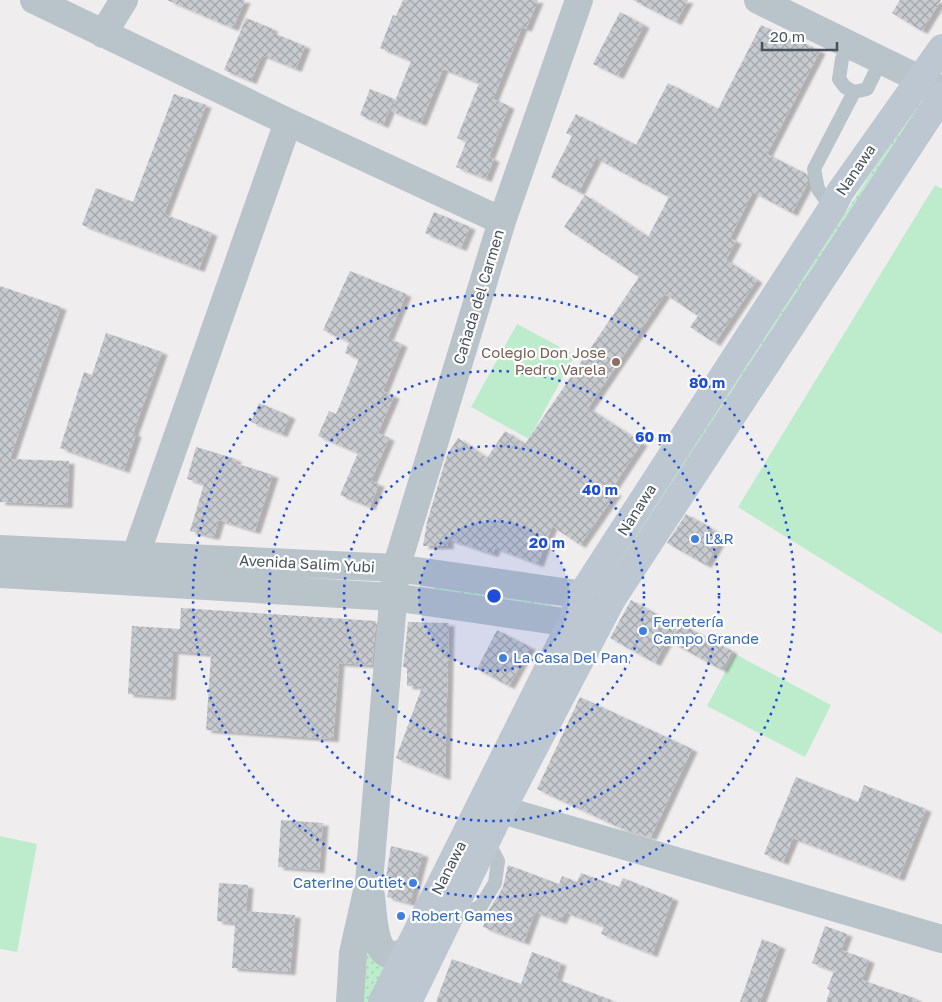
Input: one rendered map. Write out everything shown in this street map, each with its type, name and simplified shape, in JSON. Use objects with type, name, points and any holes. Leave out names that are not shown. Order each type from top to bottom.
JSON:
[{"type":"main road","name":"Nanawa","points":[[584,626],[582,594],[832,208],[840,192],[931,84],[942,48]]},
{"type":"main road","name":"Nanawa","points":[[382,1002],[408,950],[492,807],[584,626],[612,599],[942,96]]},
{"type":"main road","name":"Nanawa","points":[[408,1002],[487,840],[492,807]]},
{"type":"street","points":[[34,0],[288,122],[502,221]]},
{"type":"street","points":[[103,34],[124,0]]},
{"type":"street","name":"Cañada del Carmen","points":[[369,882],[396,568],[502,221],[579,0]]},
{"type":"street","points":[[758,0],[931,84]]},
{"type":"street","points":[[135,557],[288,122]]},
{"type":"street","name":"Avenida Salim Yubi","points":[[0,549],[135,557],[396,568],[612,599]]},
{"type":"street","name":"Avenida Salim Yubi","points":[[0,574],[393,597],[584,626]]},
{"type":"street","points":[[492,807],[942,939]]},
{"type":"street","points":[[369,882],[375,932],[381,947],[386,954],[392,957],[408,950]]},
{"type":"street","points":[[350,1002],[352,953],[369,882]]},
{"type":"lane","points":[[850,45],[842,60],[840,79],[845,87],[854,92],[867,89],[882,60]]},
{"type":"lane","points":[[832,208],[818,189],[814,169],[854,92]]},
{"type":"green space","points":[[917,102],[921,103],[613,576],[611,575]]},
{"type":"green space","points":[[935,185],[942,189],[942,634],[738,507]]},
{"type":"green space","points":[[517,324],[575,355],[529,439],[471,407]]},
{"type":"green space","points":[[432,585],[552,603],[551,606],[435,590]]},
{"type":"green space","points":[[735,654],[831,705],[805,757],[707,706]]},
{"type":"green space","points":[[0,836],[37,844],[17,952],[0,949]]},
{"type":"green space","points":[[365,925],[387,966],[369,1002],[359,1002]]},
{"type":"building","points":[[167,0],[245,0],[233,28]]},
{"type":"building","points":[[403,0],[538,0],[526,29],[522,27],[493,99],[509,106],[489,157],[494,159],[486,179],[456,167],[466,142],[457,138],[479,83],[443,69],[421,123],[391,111],[411,61],[380,48],[393,15],[396,16]]},
{"type":"building","points":[[633,0],[688,0],[676,22]]},
{"type":"building","points":[[900,0],[941,0],[922,31],[892,13]]},
{"type":"building","points":[[620,12],[644,25],[618,76],[593,64]]},
{"type":"building","points":[[246,18],[273,29],[271,32],[305,46],[296,69],[262,55],[251,81],[224,70]]},
{"type":"building","points":[[761,25],[799,44],[800,41],[820,51],[767,154],[806,174],[808,183],[792,213],[753,192],[730,238],[736,241],[726,260],[757,280],[715,343],[690,327],[698,316],[665,294],[588,408],[642,443],[611,490],[616,493],[580,545],[552,526],[538,564],[495,548],[493,554],[448,539],[448,546],[423,546],[427,522],[447,455],[458,438],[487,458],[505,431],[525,444],[639,277],[564,227],[585,195],[648,237],[669,197],[596,158],[579,192],[551,177],[572,136],[566,133],[576,114],[636,145],[668,83],[718,109]]},
{"type":"building","points":[[370,89],[394,99],[383,125],[360,115]]},
{"type":"building","points":[[174,94],[206,105],[164,214],[212,233],[199,269],[82,225],[96,188],[133,202]]},
{"type":"building","points":[[434,212],[470,227],[461,248],[425,233]]},
{"type":"building","points":[[350,271],[406,294],[388,338],[402,344],[383,391],[394,396],[378,433],[389,438],[371,481],[379,484],[370,507],[340,495],[358,453],[318,436],[329,411],[336,414],[359,359],[345,353],[349,342],[323,330]]},
{"type":"building","points":[[0,286],[61,307],[10,459],[69,461],[67,505],[0,502]]},
{"type":"building","points":[[106,333],[162,352],[133,433],[136,434],[124,470],[60,448],[84,372],[92,375]]},
{"type":"building","points":[[259,403],[290,416],[282,434],[251,422]]},
{"type":"building","points":[[196,447],[236,459],[235,463],[273,475],[255,531],[219,520],[214,537],[190,531],[204,484],[187,479]]},
{"type":"building","name":"L&R","points":[[686,514],[723,535],[706,565],[667,543]]},
{"type":"building","name":"Ferretería Campo Grande","points":[[631,600],[676,625],[655,663],[610,638]]},
{"type":"building","points":[[181,608],[376,621],[372,665],[339,663],[333,739],[206,730],[211,654],[173,651],[170,697],[128,694],[132,626],[180,629]]},
{"type":"building","points":[[408,622],[449,623],[445,777],[396,758],[422,687],[407,686],[407,668],[403,667]]},
{"type":"building","points":[[679,623],[732,651],[722,670],[669,641]]},
{"type":"building","name":"La Casa Del Pan","points":[[497,630],[530,647],[509,686],[477,669]]},
{"type":"building","points":[[580,697],[692,749],[651,837],[623,829],[537,789]]},
{"type":"building","points":[[796,777],[858,802],[864,785],[926,809],[899,878],[793,838],[783,862],[764,854]]},
{"type":"building","points":[[281,820],[323,823],[319,870],[278,867]]},
{"type":"building","points":[[391,846],[423,854],[410,903],[387,897],[390,885],[385,884]]},
{"type":"building","points":[[508,865],[559,884],[562,876],[577,882],[581,873],[619,887],[623,878],[673,898],[652,954],[601,934],[604,926],[565,912],[561,921],[535,912],[524,942],[483,927],[489,910],[503,887]]},
{"type":"building","points":[[219,883],[248,885],[246,911],[295,915],[290,972],[232,968],[235,923],[217,921]]},
{"type":"building","points":[[825,926],[847,934],[841,950],[869,960],[862,980],[917,999],[916,1002],[826,1002],[830,990],[827,989],[834,971],[812,963]]},
{"type":"building","points":[[762,939],[780,946],[760,1002],[740,1002]]},
{"type":"building","points":[[532,952],[561,963],[556,979],[611,1000],[610,1002],[436,1002],[452,959],[521,984]]},
{"type":"place","name":"Colegio Don Jose Pedro Varela","points":[[616,362]]},
{"type":"place","name":"L&R","points":[[695,539]]},
{"type":"place","name":"Ferretería Campo Grande","points":[[643,631]]},
{"type":"place","name":"La Casa Del Pan","points":[[503,658]]},
{"type":"place","name":"Caterine Outlet","points":[[413,883]]},
{"type":"place","name":"Robert Games","points":[[401,916]]}]
